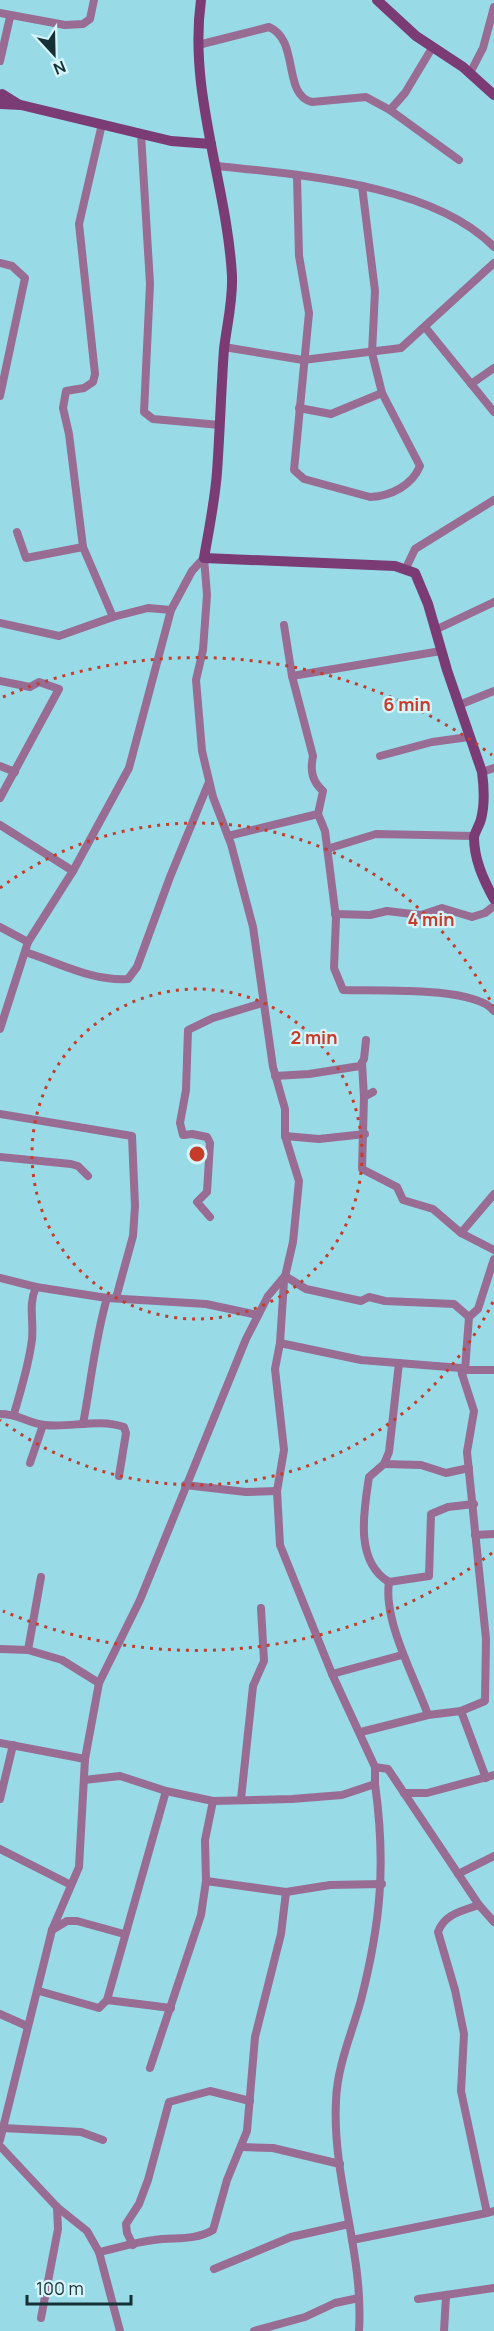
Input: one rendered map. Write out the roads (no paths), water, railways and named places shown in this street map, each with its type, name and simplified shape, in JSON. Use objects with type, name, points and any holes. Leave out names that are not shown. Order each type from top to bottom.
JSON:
[{"type":"street","points":[[0,13],[65,25],[83,24],[90,19],[94,0]]},
{"type":"street","points":[[201,0],[198,45],[211,144],[218,166],[232,275],[231,303],[224,347],[217,474],[204,558],[207,595],[203,650],[196,680],[202,751],[209,782],[228,836],[253,927],[262,1003],[275,1076],[285,1109],[285,1136],[299,1181],[275,1369],[284,1450],[278,1491],[280,1545],[332,1674],[361,1732],[375,1767],[381,1844],[382,1884],[374,1942],[337,2085],[340,2164],[360,2284],[359,2331]]},
{"type":"street","points":[[377,0],[432,48],[470,73],[494,95]]},
{"type":"street","points":[[470,73],[483,48],[494,7]]},
{"type":"street","points":[[0,61],[10,16]]},
{"type":"street","points":[[198,45],[269,27],[280,35],[285,45],[298,92],[305,100],[312,102],[366,97],[390,110],[459,160]]},
{"type":"street","points":[[390,110],[405,93],[432,48]]},
{"type":"street","points":[[1,98],[141,134],[211,144]]},
{"type":"street","points":[[102,124],[79,224],[95,374],[93,382],[84,388],[66,391],[63,408],[69,434],[82,547],[113,617]]},
{"type":"street","points":[[141,134],[150,284],[144,412],[153,419],[220,425]]},
{"type":"street","points":[[218,166],[297,177],[333,179],[362,186],[429,207],[458,221],[494,247]]},
{"type":"street","points":[[297,177],[299,256],[309,313],[294,470],[304,479],[370,497],[381,497],[415,479],[420,466],[382,393],[372,353],[375,291],[362,186]]},
{"type":"street","points":[[0,263],[12,266],[25,278],[0,396]]},
{"type":"street","points":[[224,347],[303,360],[401,348],[494,263]]},
{"type":"street","points":[[426,327],[494,412]]},
{"type":"street","points":[[471,384],[494,368]]},
{"type":"street","points":[[299,408],[331,414],[382,393]]},
{"type":"street","points":[[406,568],[415,549],[420,545],[494,500]]},
{"type":"street","points":[[17,532],[26,558],[82,547]]},
{"type":"street","points":[[204,558],[406,568],[415,573],[420,582],[482,772],[481,788],[485,804],[480,826],[474,836],[476,858],[494,899]]},
{"type":"street","points":[[0,1029],[3,1009],[28,942],[73,871],[129,768],[171,610],[192,571],[204,558]]},
{"type":"street","points":[[435,630],[494,602]]},
{"type":"street","points":[[0,623],[59,636],[113,617],[148,608],[171,610]]},
{"type":"street","points":[[284,625],[291,676],[314,756],[311,768],[315,784],[323,791],[318,814],[325,831],[335,914],[334,968],[343,990],[414,989],[485,1001],[494,1011]]},
{"type":"street","points":[[291,676],[441,651]]},
{"type":"street","points":[[0,681],[30,687],[39,682],[59,689],[0,798]]},
{"type":"street","points":[[459,705],[494,691]]},
{"type":"street","points":[[380,756],[432,742],[469,736]]},
{"type":"street","points":[[0,766],[15,772]]},
{"type":"street","points":[[482,772],[494,768]]},
{"type":"street","points":[[26,952],[84,975],[110,980],[128,979],[137,967],[209,782]]},
{"type":"street","points":[[228,836],[318,814]]},
{"type":"street","points":[[0,825],[73,871]]},
{"type":"street","points":[[327,849],[376,834],[474,836]]},
{"type":"street","points":[[335,914],[370,915],[387,911],[421,915],[442,908],[472,917],[485,914],[494,906]]},
{"type":"street","points":[[0,927],[28,942]]},
{"type":"street","points":[[210,1217],[197,1202],[207,1192],[210,1143],[207,1137],[183,1135],[180,1123],[186,1090],[188,1030],[213,1018],[262,1003]]},
{"type":"street","points":[[366,1040],[362,1063],[365,1134],[362,1169],[397,1187],[403,1200],[433,1209],[461,1233],[494,1250]]},
{"type":"street","points":[[275,1076],[353,1069],[362,1063]]},
{"type":"street","points":[[364,1097],[373,1092]]},
{"type":"street","points":[[0,1114],[132,1136],[135,1206],[133,1236],[96,1336],[94,1369],[83,1424]]},
{"type":"street","points":[[285,1136],[319,1139],[365,1134]]},
{"type":"street","points":[[0,1157],[71,1164],[78,1166],[88,1176]]},
{"type":"street","points":[[461,1233],[494,1194]]},
{"type":"street","points":[[361,1732],[428,1715],[460,1711],[490,1701],[490,1638],[475,1535],[474,1504],[467,1452],[474,1411],[464,1372],[469,1317],[478,1309],[494,1260]]},
{"type":"street","points":[[0,1278],[36,1287],[111,1298],[206,1304],[258,1315]]},
{"type":"street","points":[[0,2140],[27,2026],[39,1991],[52,1930],[80,1858],[85,1759],[99,1683],[140,1600],[185,1485],[200,1456],[258,1315],[268,1296],[285,1278]]},
{"type":"street","points":[[285,1278],[306,1289],[361,1301],[369,1297],[385,1301],[454,1304],[469,1317]]},
{"type":"street","points":[[14,1414],[28,1365],[32,1329],[30,1299],[36,1287]]},
{"type":"street","points":[[280,1343],[361,1360],[461,1368],[464,1372],[494,1370]]},
{"type":"street","points":[[399,1363],[392,1437],[384,1464],[369,1477],[362,1531],[378,1574],[389,1582],[429,1576],[427,1567],[430,1514],[448,1507],[474,1504]]},
{"type":"street","points":[[0,1414],[14,1414],[43,1425],[83,1424],[124,1427],[126,1433],[119,1476]]},
{"type":"street","points":[[30,1463],[43,1425]]},
{"type":"street","points":[[384,1464],[421,1465],[446,1473],[469,1468]]},
{"type":"street","points":[[185,1485],[246,1492],[278,1491]]},
{"type":"street","points":[[475,1535],[494,1534]]},
{"type":"street","points":[[28,1650],[41,1577]]},
{"type":"street","points":[[389,1582],[389,1600],[402,1654],[412,1670],[428,1715]]},
{"type":"street","points":[[241,1799],[253,1686],[264,1661],[261,1608]]},
{"type":"street","points":[[0,1649],[28,1650],[62,1660],[99,1683]]},
{"type":"street","points":[[332,1674],[402,1654]]},
{"type":"street","points":[[404,1793],[427,1793],[490,1777],[460,1711]]},
{"type":"street","points":[[0,1743],[85,1759]]},
{"type":"street","points":[[0,1799],[14,1745]]},
{"type":"street","points":[[375,1767],[388,1769],[479,1905],[494,1922]]},
{"type":"street","points":[[84,1780],[120,1776],[166,1791],[213,1801],[342,1795],[375,1784]]},
{"type":"street","points":[[39,1991],[99,2008],[107,2000],[166,1791]]},
{"type":"street","points":[[150,2068],[201,1915],[206,1881],[205,1840],[213,1801]]},
{"type":"street","points":[[0,1849],[71,1885]]},
{"type":"street","points":[[458,1874],[494,1856]]},
{"type":"street","points":[[206,1881],[286,1892],[330,1885],[382,1884]]},
{"type":"street","points":[[99,2252],[154,2240],[196,2237],[213,2230],[227,2180],[248,2131],[255,2037],[281,1934],[286,1892]]},
{"type":"street","points":[[352,2240],[490,2212],[461,2091],[464,2034],[455,1989],[438,1932],[441,1923],[448,1917],[479,1905]]},
{"type":"street","points":[[52,1930],[67,1921],[77,1921],[124,1934]]},
{"type":"street","points":[[107,2000],[171,2008]]},
{"type":"street","points":[[0,2014],[27,2026]]},
{"type":"street","points":[[133,2245],[127,2233],[126,2224],[139,2204],[148,2180],[170,2102],[210,2091],[250,2101]]},
{"type":"street","points":[[1,2132],[81,2132],[103,2140]]},
{"type":"street","points":[[0,2146],[57,2207],[83,2226],[99,2252],[120,2331]]},
{"type":"street","points":[[241,2147],[273,2148],[340,2164]]},
{"type":"street","points":[[41,2318],[58,2229],[57,2207]]},
{"type":"street","points":[[214,2269],[291,2237],[349,2224]]},
{"type":"street","points":[[417,2299],[494,2288]]},
{"type":"street","points":[[444,2331],[446,2296]]},
{"type":"street","points":[[254,2331],[305,2318],[334,2304],[359,2298]]}]
